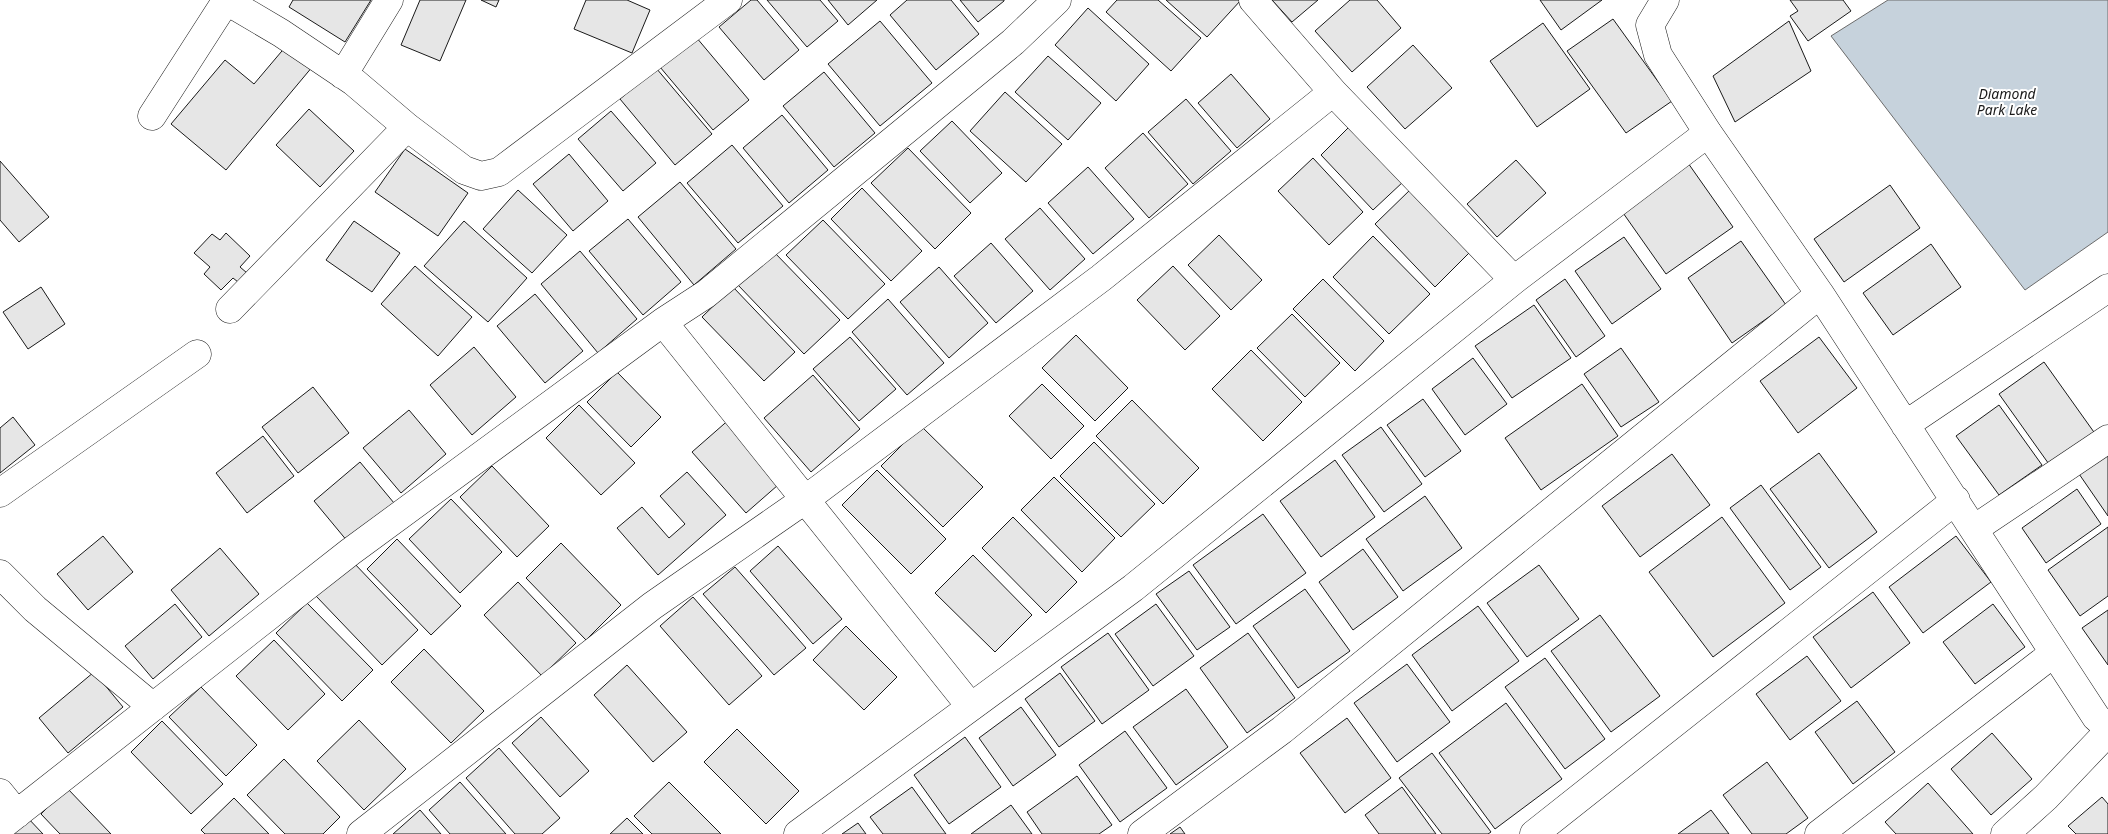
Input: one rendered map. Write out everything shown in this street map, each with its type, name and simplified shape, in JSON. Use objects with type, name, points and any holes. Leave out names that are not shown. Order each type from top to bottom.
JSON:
[{"type":"street","points":[[152,116],[226,0],[282,33],[344,75],[407,127],[464,170],[481,176],[499,172],[728,0]]},
{"type":"street","points":[[344,75],[389,0]]},
{"type":"street","points":[[0,793],[9,820],[350,552],[663,322],[706,294],[1013,42],[1057,0]]},
{"type":"street","points":[[1253,0],[1334,92],[1514,280]]},
{"type":"street","points":[[1665,0],[1650,25],[1658,55],[1708,133],[1820,294],[2096,717],[2108,728]]},
{"type":"street","points":[[361,834],[652,606],[806,500],[1101,278],[1334,92]]},
{"type":"street","points":[[230,309],[407,127]]},
{"type":"street","points":[[798,834],[1133,588],[1514,280],[1708,133]]},
{"type":"street","points":[[1905,425],[2108,288]]},
{"type":"street","points":[[1142,834],[1282,730],[1820,294]]},
{"type":"street","points":[[663,322],[971,707]]},
{"type":"street","points":[[0,493],[197,354]]},
{"type":"street","points":[[1974,528],[2108,439]]},
{"type":"street","points":[[1534,834],[1956,500]]},
{"type":"street","points":[[0,574],[35,609],[153,707]]},
{"type":"street","points":[[1819,834],[2054,653]]},
{"type":"street","points":[[2005,834],[2046,797],[2108,732]]},
{"type":"water","name":"Diamond Park Lake","points":[[1888,0],[2108,0],[2108,232],[2025,290],[1831,36]]},
{"type":"building","points":[[293,0],[371,0],[345,42],[289,7]]},
{"type":"building","points":[[420,0],[466,0],[440,61],[401,45]]},
{"type":"building","points":[[481,0],[499,0],[496,7]]},
{"type":"building","points":[[586,0],[627,0],[650,10],[632,53],[574,29]]},
{"type":"building","points":[[751,0],[757,0],[799,50],[764,80],[719,27]]},
{"type":"building","points":[[767,0],[820,0],[838,21],[807,47]]},
{"type":"building","points":[[828,0],[877,0],[848,25]]},
{"type":"building","points":[[907,0],[951,0],[979,34],[936,70],[890,15]]},
{"type":"building","points":[[960,0],[1004,0],[1004,1],[978,22]]},
{"type":"building","points":[[1117,0],[1158,0],[1201,38],[1171,71],[1106,12]]},
{"type":"building","points":[[1166,0],[1241,0],[1207,37]]},
{"type":"building","points":[[1272,0],[1318,0],[1292,22]]},
{"type":"building","points":[[1350,0],[1377,0],[1401,28],[1352,72],[1315,31]]},
{"type":"building","points":[[1540,0],[1602,0],[1561,30]]},
{"type":"building","points":[[1790,0],[1843,0],[1851,11],[1808,41],[1790,16],[1798,11]]},
{"type":"building","points":[[1088,8],[1149,64],[1116,101],[1055,45]]},
{"type":"building","points":[[1613,19],[1672,101],[1626,133],[1567,51]]},
{"type":"building","points":[[880,21],[932,83],[880,126],[828,64]]},
{"type":"building","points":[[1789,21],[1811,71],[1735,122],[1713,76]]},
{"type":"building","points":[[1543,23],[1590,89],[1537,127],[1490,61]]},
{"type":"building","points":[[696,37],[749,100],[713,130],[660,67]]},
{"type":"building","points":[[287,45],[313,66],[226,170],[171,124],[225,60],[254,84]]},
{"type":"building","points":[[1413,45],[1452,88],[1405,129],[1367,87]]},
{"type":"building","points":[[1048,56],[1101,103],[1068,140],[1015,92]]},
{"type":"building","points":[[656,68],[712,134],[675,165],[620,99]]},
{"type":"building","points":[[824,72],[875,133],[834,167],[783,106]]},
{"type":"building","points":[[1231,74],[1270,119],[1237,148],[1198,103]]},
{"type":"building","points":[[1005,92],[1062,144],[1026,182],[970,131]]},
{"type":"building","points":[[1186,99],[1231,151],[1193,184],[1148,132]]},
{"type":"building","points":[[309,109],[354,151],[320,187],[276,145]]},
{"type":"building","points":[[611,111],[656,163],[623,191],[578,139]]},
{"type":"building","points":[[782,115],[828,170],[789,203],[743,148]]},
{"type":"building","points":[[952,121],[1002,173],[970,203],[920,151]]},
{"type":"building","points":[[1351,125],[1404,181],[1373,210],[1321,155]]},
{"type":"building","points":[[1143,133],[1188,184],[1149,218],[1105,168]]},
{"type":"building","points":[[732,145],[783,206],[738,243],[687,183]]},
{"type":"building","points":[[908,148],[971,213],[935,249],[871,183]]},
{"type":"building","points":[[405,149],[468,193],[438,236],[375,192]]},
{"type":"building","points":[[569,154],[608,201],[573,231],[533,184]]},
{"type":"building","points":[[1313,158],[1363,212],[1329,245],[1278,191]]},
{"type":"building","points":[[1516,160],[1546,193],[1497,237],[1467,204]]},
{"type":"building","points":[[0,161],[49,217],[19,242],[0,220]]},
{"type":"building","points":[[1688,163],[1733,227],[1666,274],[1621,210]]},
{"type":"building","points":[[1088,167],[1134,219],[1093,254],[1048,203]]},
{"type":"building","points":[[680,182],[736,249],[694,285],[638,217]]},
{"type":"building","points":[[1890,185],[1920,228],[1844,282],[1814,239]]},
{"type":"building","points":[[862,188],[922,251],[891,281],[831,219]]},
{"type":"building","points":[[1412,188],[1471,251],[1435,287],[1375,224]]},
{"type":"building","points":[[518,190],[567,235],[532,273],[483,229]]},
{"type":"building","points":[[1040,208],[1085,259],[1050,290],[1005,239]]},
{"type":"building","points":[[628,219],[681,282],[643,315],[589,251]]},
{"type":"building","points":[[823,220],[885,284],[848,319],[786,255]]},
{"type":"building","points":[[354,221],[400,253],[372,292],[326,260]]},
{"type":"building","points":[[464,221],[527,278],[488,322],[424,266]]},
{"type":"building","points":[[226,233],[250,256],[240,267],[247,273],[238,282],[233,278],[221,290],[204,274],[210,267],[194,253],[212,234],[220,240]]},
{"type":"building","points":[[1219,235],[1262,280],[1231,310],[1188,265]]},
{"type":"building","points":[[1373,236],[1430,294],[1389,334],[1333,277]]},
{"type":"building","points":[[1624,237],[1661,289],[1612,324],[1575,271]]},
{"type":"building","points":[[1741,241],[1786,305],[1732,343],[1688,278]]},
{"type":"building","points":[[991,243],[1033,291],[996,323],[954,276]]},
{"type":"building","points":[[1931,244],[1961,287],[1893,335],[1863,293]]},
{"type":"building","points":[[580,251],[637,319],[598,353],[541,284]]},
{"type":"building","points":[[773,251],[840,320],[804,354],[738,285]]},
{"type":"building","points":[[415,266],[472,317],[438,356],[381,304]]},
{"type":"building","points":[[1173,266],[1220,316],[1185,350],[1137,300]]},
{"type":"building","points":[[939,267],[988,323],[949,358],[900,302]]},
{"type":"building","points":[[1323,279],[1384,341],[1355,371],[1293,309]]},
{"type":"building","points":[[1565,279],[1605,336],[1576,357],[1536,300]]},
{"type":"building","points":[[41,287],[65,324],[28,349],[3,312]]},
{"type":"building","points":[[733,287],[795,352],[764,381],[702,317]]},
{"type":"building","points":[[535,294],[583,351],[545,383],[497,326]]},
{"type":"building","points":[[888,299],[944,363],[907,395],[852,332]]},
{"type":"building","points":[[1534,305],[1571,358],[1512,398],[1475,346]]},
{"type":"building","points":[[1292,314],[1340,363],[1305,397],[1257,348]]},
{"type":"building","points":[[1076,335],[1128,388],[1095,421],[1042,368]]},
{"type":"building","points":[[850,337],[896,389],[859,421],[813,369]]},
{"type":"building","points":[[1819,337],[1857,388],[1798,433],[1760,381]]},
{"type":"building","points":[[474,347],[516,397],[472,435],[430,385]]},
{"type":"building","points":[[1621,348],[1659,402],[1621,427],[1584,374]]},
{"type":"building","points":[[1251,350],[1302,402],[1263,441],[1212,389]]},
{"type":"building","points":[[1473,358],[1507,404],[1465,435],[1432,389]]},
{"type":"building","points":[[2044,362],[2096,435],[2051,467],[1999,394]]},
{"type":"building","points":[[617,372],[661,417],[631,447],[587,402]]},
{"type":"building","points":[[813,375],[860,429],[811,472],[764,418]]},
{"type":"building","points":[[1042,384],[1084,426],[1051,459],[1009,416]]},
{"type":"building","points":[[1582,384],[1618,436],[1541,490],[1505,438]]},
{"type":"building","points":[[313,387],[349,433],[298,473],[262,427]]},
{"type":"building","points":[[1423,399],[1461,451],[1425,477],[1387,425]]},
{"type":"building","points":[[1132,400],[1199,468],[1163,504],[1096,436]]},
{"type":"building","points":[[579,405],[635,463],[601,495],[546,438]]},
{"type":"building","points":[[1999,405],[2042,465],[1999,495],[1956,436]]},
{"type":"building","points":[[409,410],[446,454],[401,493],[363,448]]},
{"type":"building","points":[[13,417],[35,445],[0,473],[0,428]]},
{"type":"building","points":[[732,417],[786,478],[746,513],[692,452]]},
{"type":"building","points":[[921,426],[983,487],[943,527],[881,466]]},
{"type":"building","points":[[1381,427],[1422,484],[1384,512],[1342,455]]},
{"type":"building","points":[[263,436],[294,476],[247,513],[216,473]]},
{"type":"building","points":[[1094,442],[1155,504],[1121,537],[1060,476]]},
{"type":"building","points":[[2108,449],[2108,516],[2077,471]]},
{"type":"building","points":[[1819,453],[1877,532],[1829,568],[1770,489]]},
{"type":"building","points":[[1672,454],[1710,505],[1640,557],[1602,506]]},
{"type":"building","points":[[1335,460],[1375,517],[1321,557],[1280,501]]},
{"type":"building","points":[[360,462],[394,503],[348,542],[314,501]]},
{"type":"building","points":[[492,466],[549,526],[517,557],[460,497]]},
{"type":"building","points":[[877,470],[946,539],[911,574],[842,505]]},
{"type":"building","points":[[687,472],[726,515],[658,575],[617,528],[642,507],[669,538],[685,524],[660,496]]},
{"type":"building","points":[[1054,477],[1115,538],[1082,572],[1021,510]]},
{"type":"building","points":[[1761,485],[1821,567],[1790,590],[1730,508]]},
{"type":"building","points":[[2077,489],[2101,524],[2046,563],[2022,528]]},
{"type":"building","points":[[1425,496],[1462,548],[1403,591],[1366,539]]},
{"type":"building","points":[[451,499],[502,552],[460,593],[409,539]]},
{"type":"building","points":[[1263,514],[1306,573],[1236,624],[1193,565]]},
{"type":"building","points":[[1013,517],[1077,582],[1046,613],[982,548]]},
{"type":"building","points":[[1722,517],[1785,603],[1713,657],[1649,572]]},
{"type":"building","points":[[2108,527],[2108,596],[2080,616],[2048,570]]},
{"type":"building","points":[[103,536],[133,572],[88,610],[57,574]]},
{"type":"building","points":[[1956,536],[1991,582],[1923,633],[1889,587]]},
{"type":"building","points":[[397,539],[461,606],[431,635],[367,569]]},
{"type":"building","points":[[561,543],[621,605],[586,640],[526,578]]},
{"type":"building","points":[[778,546],[842,619],[813,644],[750,571]]},
{"type":"building","points":[[220,548],[259,594],[209,636],[171,590]]},
{"type":"building","points":[[1363,549],[1398,597],[1353,630],[1319,582]]},
{"type":"building","points":[[973,555],[1032,615],[995,652],[935,593]]},
{"type":"building","points":[[352,561],[418,630],[382,665],[316,596]]},
{"type":"building","points":[[1539,565],[1579,619],[1527,657],[1487,603]]},
{"type":"building","points":[[735,567],[806,648],[774,675],[703,594]]},
{"type":"building","points":[[1189,571],[1230,627],[1197,650],[1156,594]]},
{"type":"building","points":[[518,582],[576,643],[542,676],[484,615]]},
{"type":"building","points":[[1305,589],[1350,651],[1298,688],[1253,626]]},
{"type":"building","points":[[1873,592],[1910,643],[1851,688],[1813,637]]},
{"type":"building","points":[[693,597],[762,676],[729,705],[660,626]]},
{"type":"building","points":[[307,603],[373,670],[342,701],[276,633]]},
{"type":"building","points":[[175,604],[202,637],[153,679],[125,646]]},
{"type":"building","points":[[1156,604],[1194,656],[1153,686],[1115,634]]},
{"type":"building","points":[[1993,604],[2025,647],[1975,684],[1943,642]]},
{"type":"building","points":[[1478,606],[1519,661],[1452,711],[1412,655]]},
{"type":"building","points":[[2108,610],[2108,665],[2082,628]]},
{"type":"building","points":[[1600,615],[1660,696],[1611,732],[1551,651]]},
{"type":"building","points":[[846,626],[897,677],[864,710],[813,660]]},
{"type":"building","points":[[1108,633],[1149,690],[1102,724],[1061,667]]},
{"type":"building","points":[[1248,633],[1295,698],[1247,733],[1200,668]]},
{"type":"building","points":[[274,640],[325,694],[288,730],[236,676]]},
{"type":"building","points":[[424,649],[484,711],[451,743],[391,682]]},
{"type":"building","points":[[1807,656],[1841,701],[1790,740],[1756,694]]},
{"type":"building","points":[[1545,658],[1605,739],[1565,769],[1505,687]]},
{"type":"building","points":[[1407,664],[1450,722],[1397,762],[1354,703]]},
{"type":"building","points":[[627,665],[687,732],[653,762],[594,695]]},
{"type":"building","points":[[94,672],[123,707],[68,753],[39,718]]},
{"type":"building","points":[[1060,673],[1095,721],[1059,747],[1025,699]]},
{"type":"building","points":[[201,687],[257,745],[226,776],[169,717]]},
{"type":"building","points":[[1186,689],[1228,747],[1176,785],[1133,727]]},
{"type":"building","points":[[1857,701],[1895,752],[1853,784],[1815,732]]},
{"type":"building","points":[[1506,703],[1562,779],[1495,829],[1439,753]]},
{"type":"building","points":[[1021,707],[1056,755],[1013,786],[979,738]]},
{"type":"building","points":[[541,717],[589,771],[560,797],[512,743]]},
{"type":"building","points":[[1347,718],[1391,778],[1345,813],[1300,753]]},
{"type":"building","points":[[359,720],[406,769],[364,810],[317,761]]},
{"type":"building","points":[[162,721],[223,784],[191,814],[131,752]]},
{"type":"building","points":[[737,729],[799,791],[766,824],[704,762]]},
{"type":"building","points":[[1125,731],[1167,788],[1120,822],[1079,765]]},
{"type":"building","points":[[1992,733],[2032,779],[1991,815],[1951,769]]},
{"type":"building","points":[[965,737],[1001,787],[949,824],[914,775]]},
{"type":"building","points":[[499,748],[560,818],[542,834],[515,834],[466,778]]},
{"type":"building","points":[[1432,753],[1491,832],[1488,834],[1442,834],[1399,778]]},
{"type":"building","points":[[284,759],[340,817],[323,834],[285,834],[247,795]]},
{"type":"building","points":[[1767,762],[1808,818],[1786,834],[1752,834],[1723,795]]},
{"type":"building","points":[[1077,776],[1112,825],[1099,834],[1042,834],[1027,812]]},
{"type":"building","points":[[460,782],[506,834],[450,834],[429,810]]},
{"type":"building","points":[[669,782],[721,834],[652,834],[634,816]]},
{"type":"building","points":[[1928,783],[1973,834],[1896,834],[1885,822]]},
{"type":"building","points":[[912,787],[946,834],[883,834],[870,817]]},
{"type":"building","points":[[1402,787],[1436,834],[1379,834],[1365,815]]},
{"type":"building","points":[[67,788],[111,834],[60,834],[41,814]]},
{"type":"building","points":[[2102,797],[2108,804],[2108,834],[2076,834],[2068,826]]},
{"type":"building","points":[[234,798],[269,834],[205,834],[201,830]]},
{"type":"building","points":[[1011,805],[1032,834],[971,834]]},
{"type":"building","points":[[420,810],[441,834],[393,834]]},
{"type":"building","points":[[1711,810],[1729,834],[1678,834]]},
{"type":"building","points":[[26,816],[43,834],[8,834]]},
{"type":"building","points":[[627,818],[643,834],[610,834]]},
{"type":"building","points":[[858,823],[866,834],[842,834]]},
{"type":"building","points":[[1180,827],[1185,834],[1170,834]]}]
